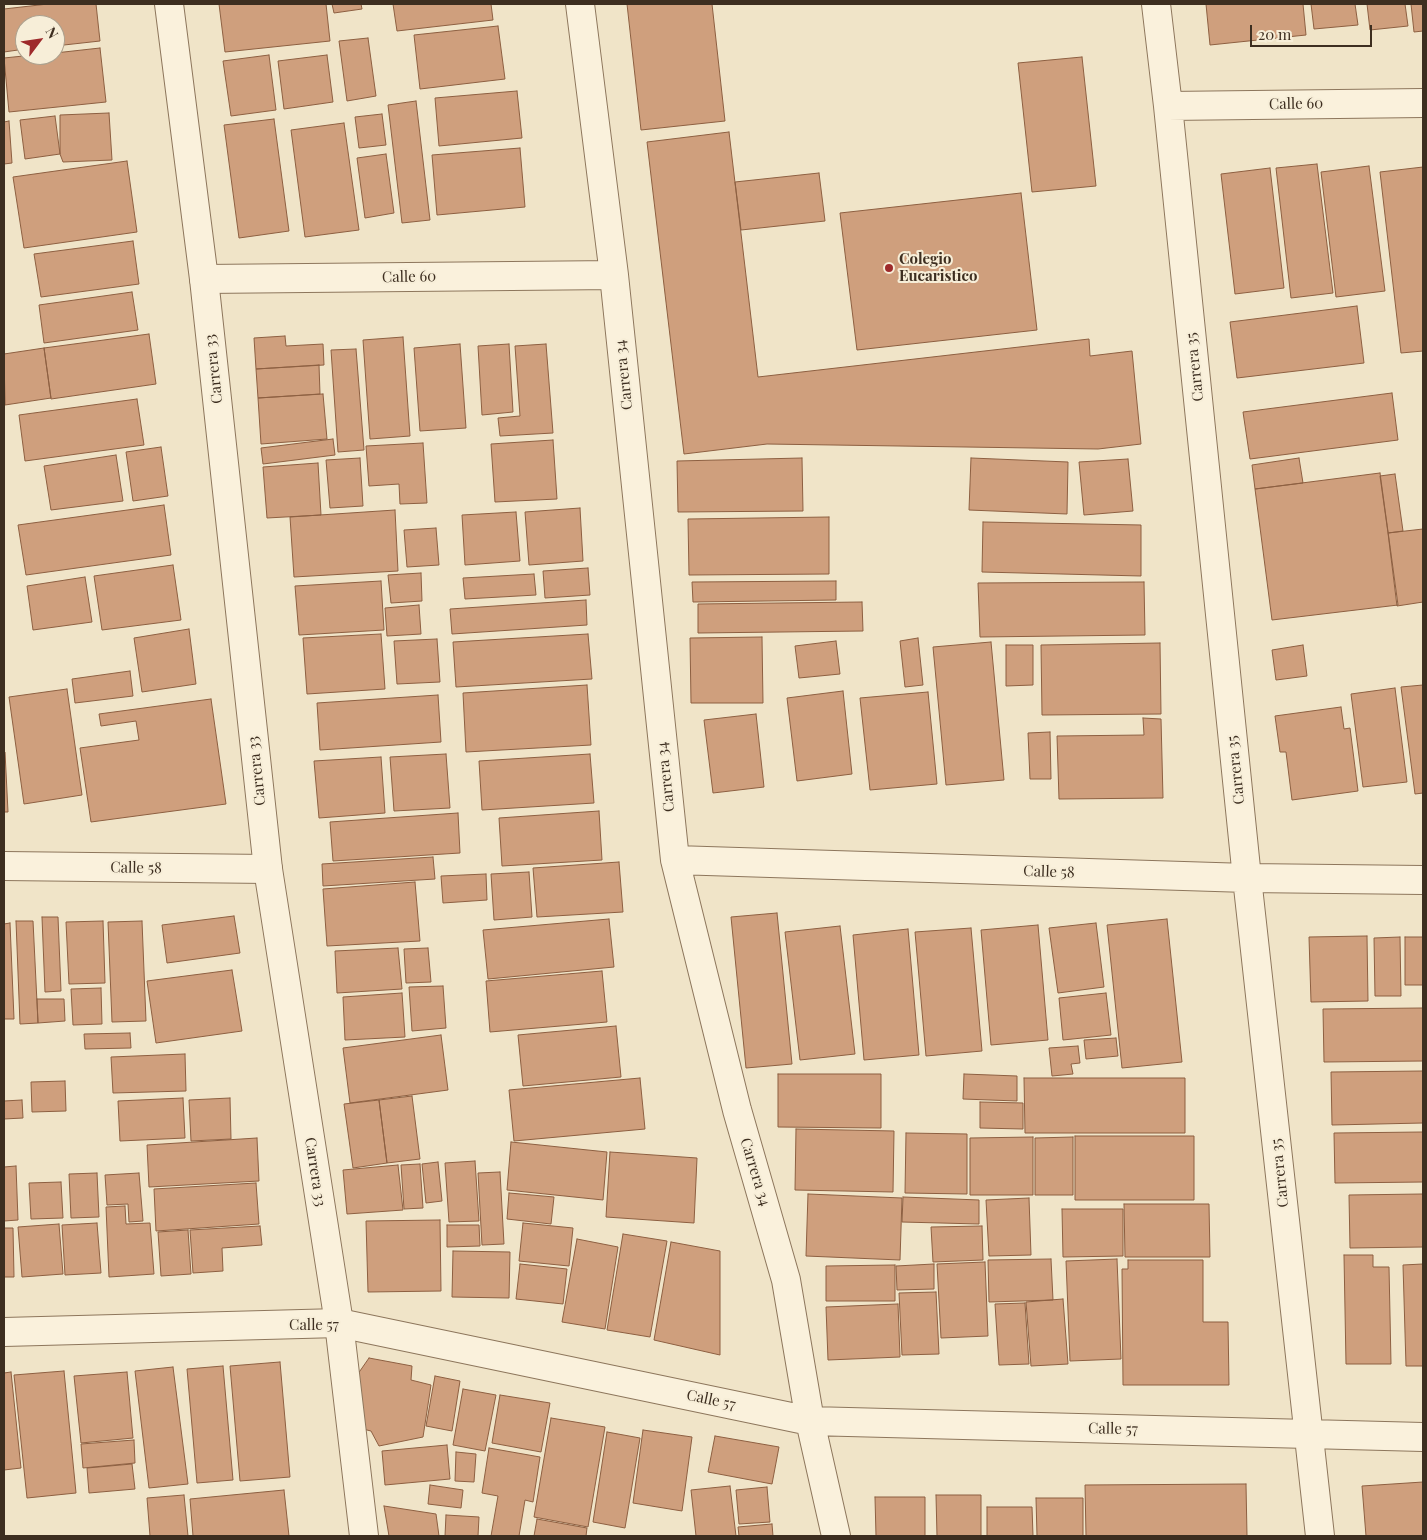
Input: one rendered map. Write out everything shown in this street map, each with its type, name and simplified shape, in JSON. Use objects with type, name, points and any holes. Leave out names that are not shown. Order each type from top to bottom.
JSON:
[{"type":"street","name":"Carrera 33","points":[[169,4],[204,279],[268,869],[339,1323],[364,1536]]},
{"type":"street","name":"Carrera 34","points":[[580,4],[614,275],[675,860],[737,1110],[786,1280],[810,1421],[836,1536]]},
{"type":"street","name":"Carrera 35","points":[[1156,4],[1247,878],[1320,1536]]},
{"type":"street","name":"Calle 60","points":[[1168,106],[1423,103]]},
{"type":"street","name":"Calle 60","points":[[204,279],[614,275]]},
{"type":"street","name":"Calle 58","points":[[675,860],[1247,878],[1423,880]]},
{"type":"street","name":"Calle 58","points":[[4,866],[268,869]]},
{"type":"street","name":"Calle 57","points":[[4,1332],[339,1323],[810,1421],[1423,1437]]},
{"type":"building","points":[[48,4],[96,4],[100,41],[65,45],[65,15],[15,15],[15,50],[4,52],[4,9]]},
{"type":"building","points":[[219,4],[326,4],[330,41],[225,52]]},
{"type":"building","points":[[332,4],[361,4],[362,9],[334,13]]},
{"type":"building","points":[[393,4],[491,4],[493,20],[397,31]]},
{"type":"building","points":[[627,4],[712,4],[725,121],[641,130]]},
{"type":"building","points":[[1206,4],[1303,4],[1306,35],[1210,45]]},
{"type":"building","points":[[1311,4],[1355,4],[1358,25],[1314,29]]},
{"type":"building","points":[[1367,4],[1405,4],[1408,26],[1370,30]]},
{"type":"building","points":[[1411,4],[1423,4],[1423,31],[1414,32]]},
{"type":"building","points":[[498,26],[505,79],[420,89],[414,35]]},
{"type":"building","points":[[368,38],[376,96],[347,101],[339,41]]},
{"type":"building","points":[[100,48],[106,102],[9,112],[4,58],[15,57],[15,65],[65,65],[65,52]]},
{"type":"building","points":[[269,55],[276,110],[231,116],[223,61]]},
{"type":"building","points":[[327,55],[333,102],[284,109],[278,61]]},
{"type":"building","points":[[1082,57],[1096,186],[1032,192],[1018,63]]},
{"type":"building","points":[[517,91],[522,138],[439,146],[435,98]]},
{"type":"building","points":[[416,101],[430,220],[402,223],[388,105]]},
{"type":"building","points":[[109,113],[112,160],[63,162],[60,154],[60,115]]},
{"type":"building","points":[[382,114],[386,145],[359,148],[355,117]]},
{"type":"building","points":[[55,116],[60,154],[25,159],[20,120]]},
{"type":"building","points":[[274,119],[289,231],[239,238],[224,125]]},
{"type":"building","points":[[9,121],[12,163],[4,164],[4,122]]},
{"type":"building","points":[[344,123],[359,230],[305,237],[291,130]]},
{"type":"building","points":[[729,132],[758,377],[1089,339],[1090,356],[1132,351],[1141,444],[1098,449],[767,444],[684,454],[647,142]]},
{"type":"building","points":[[520,148],[525,207],[437,215],[432,155]]},
{"type":"building","points":[[386,154],[394,213],[365,218],[357,158]]},
{"type":"building","points":[[127,161],[137,232],[24,248],[13,177]]},
{"type":"building","points":[[1317,164],[1333,293],[1291,298],[1276,168]]},
{"type":"building","points":[[1369,166],[1385,291],[1336,297],[1321,172]]},
{"type":"building","points":[[1423,167],[1423,351],[1401,353],[1380,172]]},
{"type":"building","points":[[1270,168],[1284,288],[1235,294],[1221,174]]},
{"type":"building","points":[[819,173],[825,221],[741,230],[735,182]]},
{"type":"building","points":[[1021,193],[1037,330],[857,350],[840,213]]},
{"type":"building","points":[[133,241],[139,284],[41,297],[34,254]]},
{"type":"building","points":[[132,292],[138,330],[44,343],[39,305]]},
{"type":"building","points":[[1357,306],[1364,363],[1237,378],[1230,322]]},
{"type":"building","points":[[149,334],[156,384],[51,399],[44,348]]},
{"type":"building","points":[[285,336],[286,346],[323,344],[324,365],[256,369],[254,338]]},
{"type":"building","points":[[403,337],[410,436],[370,439],[363,340]]},
{"type":"building","points":[[460,344],[466,428],[420,431],[414,348]]},
{"type":"building","points":[[509,344],[513,412],[482,415],[478,346]]},
{"type":"building","points":[[546,344],[553,433],[500,436],[498,418],[520,416],[515,346]]},
{"type":"building","points":[[44,348],[51,398],[5,405],[4,354]]},
{"type":"building","points":[[356,349],[364,450],[338,452],[331,350]]},
{"type":"building","points":[[319,365],[320,394],[258,398],[256,369]]},
{"type":"building","points":[[1392,393],[1398,440],[1250,459],[1243,412]]},
{"type":"building","points":[[323,394],[327,439],[261,444],[258,398]]},
{"type":"building","points":[[137,399],[144,445],[25,461],[19,415]]},
{"type":"building","points":[[333,439],[335,455],[263,464],[261,448]]},
{"type":"building","points":[[553,440],[557,499],[495,502],[491,444]]},
{"type":"building","points":[[423,443],[427,503],[400,504],[399,484],[369,486],[366,446]]},
{"type":"building","points":[[161,447],[168,496],[133,501],[126,452]]},
{"type":"building","points":[[116,455],[123,501],[51,510],[44,466]]},
{"type":"building","points":[[360,458],[363,506],[330,508],[326,460]]},
{"type":"building","points":[[802,458],[803,511],[678,512],[677,461]]},
{"type":"building","points":[[971,458],[1068,462],[1067,514],[969,510]]},
{"type":"building","points":[[1299,458],[1303,483],[1255,489],[1252,465]]},
{"type":"building","points":[[1128,459],[1133,511],[1084,515],[1079,462]]},
{"type":"building","points":[[318,463],[321,515],[267,518],[263,467]]},
{"type":"building","points":[[1380,473],[1398,605],[1272,620],[1255,489]]},
{"type":"building","points":[[1395,474],[1403,531],[1388,533],[1380,476]]},
{"type":"building","points":[[164,505],[171,555],[26,575],[18,525]]},
{"type":"building","points":[[580,508],[583,561],[529,565],[525,512]]},
{"type":"building","points":[[395,510],[398,571],[294,577],[290,517]]},
{"type":"building","points":[[516,512],[520,561],[465,565],[462,515]]},
{"type":"building","points":[[829,517],[829,574],[689,575],[688,519]]},
{"type":"building","points":[[983,522],[1141,525],[1141,576],[982,572]]},
{"type":"building","points":[[436,528],[439,565],[407,567],[404,530]]},
{"type":"building","points":[[1423,529],[1423,602],[1397,606],[1388,533]]},
{"type":"building","points":[[173,565],[181,620],[102,630],[94,576]]},
{"type":"building","points":[[588,568],[590,595],[545,598],[543,571]]},
{"type":"building","points":[[421,573],[422,601],[391,603],[388,575]]},
{"type":"building","points":[[534,574],[536,595],[465,599],[463,578]]},
{"type":"building","points":[[85,577],[92,622],[33,630],[27,586]]},
{"type":"building","points":[[381,581],[384,630],[299,635],[295,586]]},
{"type":"building","points":[[836,581],[836,600],[693,602],[692,582]]},
{"type":"building","points":[[1144,582],[1145,635],[980,637],[978,583]]},
{"type":"building","points":[[586,600],[587,625],[452,634],[450,609]]},
{"type":"building","points":[[862,602],[863,631],[698,633],[698,604]]},
{"type":"building","points":[[419,605],[421,634],[387,636],[385,608]]},
{"type":"building","points":[[189,629],[196,684],[142,692],[134,638]]},
{"type":"building","points":[[381,634],[385,689],[307,694],[303,638]]},
{"type":"building","points":[[588,634],[592,679],[456,687],[453,642]]},
{"type":"building","points":[[762,637],[763,703],[691,703],[690,638]]},
{"type":"building","points":[[918,638],[923,685],[905,687],[900,641]]},
{"type":"building","points":[[437,639],[440,682],[397,684],[394,641]]},
{"type":"building","points":[[836,641],[840,674],[799,678],[795,646]]},
{"type":"building","points":[[991,642],[1004,780],[946,785],[933,647]]},
{"type":"building","points":[[1160,643],[1161,714],[1042,715],[1041,645]]},
{"type":"building","points":[[1006,645],[1033,645],[1033,685],[1006,686]]},
{"type":"building","points":[[1303,645],[1307,676],[1276,680],[1272,650]]},
{"type":"building","points":[[130,671],[133,696],[75,703],[72,679]]},
{"type":"building","points":[[587,685],[591,745],[466,752],[463,693]]},
{"type":"building","points":[[1423,685],[1423,793],[1415,794],[1401,687]]},
{"type":"building","points":[[1395,688],[1407,782],[1363,787],[1351,694]]},
{"type":"building","points":[[67,689],[82,795],[24,804],[9,697]]},
{"type":"building","points":[[843,691],[852,774],[797,781],[787,698]]},
{"type":"building","points":[[928,692],[937,784],[870,790],[860,698]]},
{"type":"building","points":[[438,695],[441,742],[320,750],[317,703]]},
{"type":"building","points":[[211,699],[226,804],[91,822],[80,748],[139,740],[136,721],[101,726],[99,714]]},
{"type":"building","points":[[1341,707],[1344,729],[1350,728],[1358,791],[1292,800],[1286,752],[1280,752],[1275,716]]},
{"type":"building","points":[[756,714],[764,787],[713,793],[704,720]]},
{"type":"building","points":[[1143,718],[1161,719],[1163,798],[1059,799],[1057,736],[1144,735]]},
{"type":"building","points":[[1050,732],[1051,779],[1030,779],[1028,733]]},
{"type":"building","points":[[5,752],[8,812],[4,812]]},
{"type":"building","points":[[446,754],[450,808],[394,811],[390,757]]},
{"type":"building","points":[[590,754],[594,803],[482,810],[479,761]]},
{"type":"building","points":[[381,757],[385,813],[319,818],[314,761]]},
{"type":"building","points":[[599,811],[602,860],[502,866],[499,818]]},
{"type":"building","points":[[458,813],[460,853],[333,861],[330,822]]},
{"type":"building","points":[[433,857],[435,879],[323,886],[322,864]]},
{"type":"building","points":[[619,862],[623,912],[537,917],[533,868]]},
{"type":"building","points":[[529,872],[532,917],[494,920],[491,874]]},
{"type":"building","points":[[486,874],[487,900],[443,903],[441,876]]},
{"type":"building","points":[[415,882],[420,941],[327,946],[323,889]]},
{"type":"building","points":[[777,913],[792,1064],[746,1068],[731,917]]},
{"type":"building","points":[[234,916],[240,953],[167,963],[162,925]]},
{"type":"building","points":[[42,917],[58,917],[61,991],[45,992]]},
{"type":"building","points":[[609,919],[614,967],[488,979],[483,930]]},
{"type":"building","points":[[1167,919],[1182,1062],[1122,1068],[1107,925]]},
{"type":"building","points":[[16,921],[33,921],[38,1023],[20,1024]]},
{"type":"building","points":[[103,921],[105,983],[69,984],[66,922]]},
{"type":"building","points":[[142,921],[146,1021],[112,1022],[108,922]]},
{"type":"building","points":[[10,923],[14,1019],[4,1019],[4,924]]},
{"type":"building","points":[[1096,923],[1104,987],[1058,993],[1049,928]]},
{"type":"building","points":[[1038,925],[1048,1040],[991,1045],[981,930]]},
{"type":"building","points":[[840,926],[855,1054],[800,1060],[785,932]]},
{"type":"building","points":[[971,928],[982,1051],[926,1056],[915,932]]},
{"type":"building","points":[[908,929],[919,1055],[864,1060],[853,935]]},
{"type":"building","points":[[1367,936],[1368,1001],[1311,1002],[1309,937]]},
{"type":"building","points":[[1400,937],[1401,996],[1375,996],[1374,938]]},
{"type":"building","points":[[1405,937],[1423,937],[1423,985],[1405,985]]},
{"type":"building","points":[[398,948],[402,989],[337,993],[335,951]]},
{"type":"building","points":[[428,948],[431,982],[406,983],[404,949]]},
{"type":"building","points":[[232,970],[242,1031],[156,1043],[147,981]]},
{"type":"building","points":[[602,971],[607,1022],[490,1032],[486,981]]},
{"type":"building","points":[[443,986],[446,1028],[412,1031],[409,987]]},
{"type":"building","points":[[101,988],[102,1024],[73,1025],[71,989]]},
{"type":"building","points":[[402,993],[405,1037],[345,1040],[343,997]]},
{"type":"building","points":[[1106,993],[1111,1035],[1063,1040],[1059,998]]},
{"type":"building","points":[[37,999],[64,999],[65,1021],[38,1023]]},
{"type":"building","points":[[1423,1008],[1423,1061],[1324,1062],[1323,1009]]},
{"type":"building","points":[[616,1026],[621,1077],[523,1086],[518,1035]]},
{"type":"building","points":[[130,1033],[131,1048],[85,1049],[84,1034]]},
{"type":"building","points":[[441,1035],[448,1090],[350,1103],[343,1048]]},
{"type":"building","points":[[1116,1038],[1118,1056],[1086,1059],[1084,1040]]},
{"type":"building","points":[[1078,1046],[1080,1063],[1071,1064],[1073,1074],[1052,1076],[1049,1048]]},
{"type":"building","points":[[185,1054],[186,1091],[113,1093],[111,1057]]},
{"type":"building","points":[[1423,1071],[1423,1123],[1332,1125],[1331,1072]]},
{"type":"building","points":[[778,1074],[881,1074],[881,1128],[778,1127]]},
{"type":"building","points":[[964,1074],[1017,1076],[1017,1101],[963,1099]]},
{"type":"building","points":[[640,1078],[645,1129],[514,1141],[509,1090]]},
{"type":"building","points":[[1024,1078],[1185,1078],[1185,1133],[1025,1133]]},
{"type":"building","points":[[65,1081],[66,1111],[32,1112],[31,1082]]},
{"type":"building","points":[[412,1096],[420,1159],[387,1163],[379,1100]]},
{"type":"building","points":[[183,1098],[185,1138],[120,1141],[118,1101]]},
{"type":"building","points":[[230,1098],[231,1139],[191,1141],[189,1100]]},
{"type":"building","points":[[22,1100],[23,1118],[4,1119],[4,1101]]},
{"type":"building","points":[[379,1100],[387,1163],[353,1168],[344,1104]]},
{"type":"building","points":[[980,1102],[1023,1103],[1023,1129],[980,1128]]},
{"type":"building","points":[[796,1129],[894,1131],[893,1192],[795,1190]]},
{"type":"building","points":[[1423,1132],[1423,1182],[1335,1183],[1334,1133]]},
{"type":"building","points":[[906,1133],[967,1134],[967,1194],[905,1193]]},
{"type":"building","points":[[1075,1136],[1194,1136],[1194,1200],[1075,1200]]},
{"type":"building","points":[[1033,1137],[1033,1195],[970,1195],[970,1138]]},
{"type":"building","points":[[1073,1137],[1073,1195],[1035,1195],[1035,1138]]},
{"type":"building","points":[[257,1138],[259,1181],[149,1187],[147,1145]]},
{"type":"building","points":[[511,1142],[607,1152],[603,1200],[507,1190]]},
{"type":"building","points":[[610,1152],[697,1158],[694,1223],[606,1217]]},
{"type":"building","points":[[475,1161],[479,1221],[449,1222],[445,1163]]},
{"type":"building","points":[[438,1162],[442,1201],[426,1203],[422,1164]]},
{"type":"building","points":[[420,1164],[423,1208],[404,1209],[401,1165]]},
{"type":"building","points":[[398,1165],[403,1210],[347,1214],[343,1170]]},
{"type":"building","points":[[16,1166],[18,1220],[4,1221],[4,1167]]},
{"type":"building","points":[[500,1172],[504,1244],[482,1245],[478,1173]]},
{"type":"building","points":[[97,1173],[99,1217],[71,1218],[69,1174]]},
{"type":"building","points":[[139,1173],[143,1221],[129,1222],[128,1204],[107,1205],[105,1175]]},
{"type":"building","points":[[61,1182],[63,1218],[31,1219],[29,1183]]},
{"type":"building","points":[[256,1183],[259,1224],[156,1231],[154,1189]]},
{"type":"building","points":[[509,1193],[554,1197],[551,1224],[507,1219]]},
{"type":"building","points":[[808,1194],[902,1198],[900,1260],[806,1256]]},
{"type":"building","points":[[1423,1194],[1423,1247],[1350,1248],[1349,1195]]},
{"type":"building","points":[[903,1197],[979,1200],[979,1224],[902,1222]]},
{"type":"building","points":[[1029,1198],[1031,1255],[989,1256],[986,1200]]},
{"type":"building","points":[[1124,1204],[1209,1204],[1210,1257],[1125,1257]]},
{"type":"building","points":[[125,1206],[126,1224],[150,1223],[154,1274],[109,1277],[106,1207]]},
{"type":"building","points":[[1062,1209],[1123,1209],[1123,1256],[1063,1257]]},
{"type":"building","points":[[440,1220],[441,1291],[368,1292],[366,1221]]},
{"type":"building","points":[[97,1223],[101,1273],[65,1275],[62,1225]]},
{"type":"building","points":[[523,1223],[573,1228],[569,1266],[519,1261]]},
{"type":"building","points":[[59,1224],[63,1274],[22,1277],[18,1227]]},
{"type":"building","points":[[447,1225],[479,1225],[480,1246],[447,1247]]},
{"type":"building","points":[[260,1226],[262,1245],[222,1248],[223,1271],[193,1273],[190,1230]]},
{"type":"building","points":[[982,1226],[983,1260],[933,1262],[931,1227]]},
{"type":"building","points":[[4,1228],[13,1228],[14,1277],[4,1277]]},
{"type":"building","points":[[188,1230],[191,1274],[161,1276],[158,1232]]},
{"type":"building","points":[[623,1234],[667,1241],[650,1337],[607,1330]]},
{"type":"building","points":[[577,1239],[618,1247],[605,1329],[562,1322]]},
{"type":"building","points":[[671,1242],[720,1251],[720,1355],[654,1340]]},
{"type":"building","points":[[453,1251],[510,1252],[509,1298],[452,1297]]},
{"type":"building","points":[[1344,1255],[1373,1255],[1373,1267],[1389,1267],[1391,1364],[1346,1364]]},
{"type":"building","points":[[1051,1259],[1053,1300],[989,1302],[988,1260]]},
{"type":"building","points":[[1117,1259],[1121,1359],[1070,1361],[1066,1261]]},
{"type":"building","points":[[1128,1260],[1203,1260],[1203,1322],[1228,1322],[1229,1385],[1123,1385],[1122,1269],[1128,1269]]},
{"type":"building","points":[[985,1262],[988,1336],[941,1338],[937,1264]]},
{"type":"building","points":[[520,1264],[567,1269],[563,1304],[516,1299]]},
{"type":"building","points":[[934,1264],[934,1289],[897,1290],[896,1266]]},
{"type":"building","points":[[1423,1264],[1423,1366],[1406,1366],[1403,1265]]},
{"type":"building","points":[[895,1265],[895,1301],[826,1301],[826,1266]]},
{"type":"building","points":[[936,1292],[939,1354],[902,1355],[899,1293]]},
{"type":"building","points":[[1063,1299],[1068,1364],[1031,1366],[1026,1302]]},
{"type":"building","points":[[1025,1303],[1029,1364],[999,1365],[995,1304]]},
{"type":"building","points":[[898,1304],[900,1357],[828,1360],[826,1307]]},
{"type":"building","points":[[369,1358],[412,1366],[411,1380],[431,1385],[423,1437],[379,1446],[371,1431],[363,1429],[353,1381]]},
{"type":"building","points":[[280,1362],[290,1477],[240,1481],[230,1366]]},
{"type":"building","points":[[223,1366],[233,1480],[197,1483],[187,1369]]},
{"type":"building","points":[[173,1367],[188,1484],[149,1488],[135,1371]]},
{"type":"building","points":[[64,1371],[76,1493],[27,1498],[14,1375]]},
{"type":"building","points":[[11,1372],[21,1468],[4,1470],[4,1373]]},
{"type":"building","points":[[127,1372],[133,1438],[81,1443],[74,1376]]},
{"type":"building","points":[[435,1376],[460,1381],[452,1431],[426,1426]]},
{"type":"building","points":[[463,1389],[496,1395],[485,1451],[453,1445]]},
{"type":"building","points":[[500,1395],[550,1403],[541,1452],[492,1443]]},
{"type":"building","points":[[551,1418],[605,1427],[588,1527],[534,1517]]},
{"type":"building","points":[[643,1430],[692,1437],[682,1511],[633,1503]]},
{"type":"building","points":[[607,1432],[640,1438],[625,1528],[593,1522]]},
{"type":"building","points":[[715,1436],[779,1447],[772,1484],[708,1472]]},
{"type":"building","points":[[134,1440],[135,1463],[83,1468],[81,1444]]},
{"type":"building","points":[[447,1445],[450,1479],[385,1485],[382,1451]]},
{"type":"building","points":[[489,1448],[540,1457],[533,1502],[525,1500],[519,1536],[491,1536],[498,1496],[482,1493]]},
{"type":"building","points":[[456,1452],[476,1454],[474,1482],[455,1481]]},
{"type":"building","points":[[132,1464],[135,1489],[89,1493],[87,1468]]},
{"type":"building","points":[[1423,1482],[1423,1536],[1366,1536],[1362,1486]]},
{"type":"building","points":[[1246,1484],[1247,1536],[1086,1536],[1085,1485]]},
{"type":"building","points":[[430,1485],[463,1490],[461,1508],[428,1504]]},
{"type":"building","points":[[730,1486],[736,1536],[696,1536],[691,1490]]},
{"type":"building","points":[[767,1487],[770,1522],[739,1524],[736,1490]]},
{"type":"building","points":[[284,1490],[289,1536],[193,1536],[190,1499]]},
{"type":"building","points":[[184,1495],[188,1536],[150,1536],[147,1498]]},
{"type":"building","points":[[936,1495],[981,1495],[981,1536],[937,1536]]},
{"type":"building","points":[[875,1497],[925,1497],[925,1536],[876,1536]]},
{"type":"building","points":[[1036,1498],[1083,1498],[1083,1536],[1037,1536]]},
{"type":"building","points":[[384,1506],[436,1514],[439,1536],[389,1536]]},
{"type":"building","points":[[987,1507],[1032,1507],[1033,1536],[987,1536]]},
{"type":"building","points":[[446,1515],[479,1517],[478,1536],[445,1536]]},
{"type":"building","points":[[537,1519],[587,1528],[586,1536],[534,1536]]},
{"type":"building","points":[[772,1524],[773,1536],[739,1536],[738,1527]]},
{"type":"place","name":"Colegio Eucaristico","points":[[889,268]]}]
